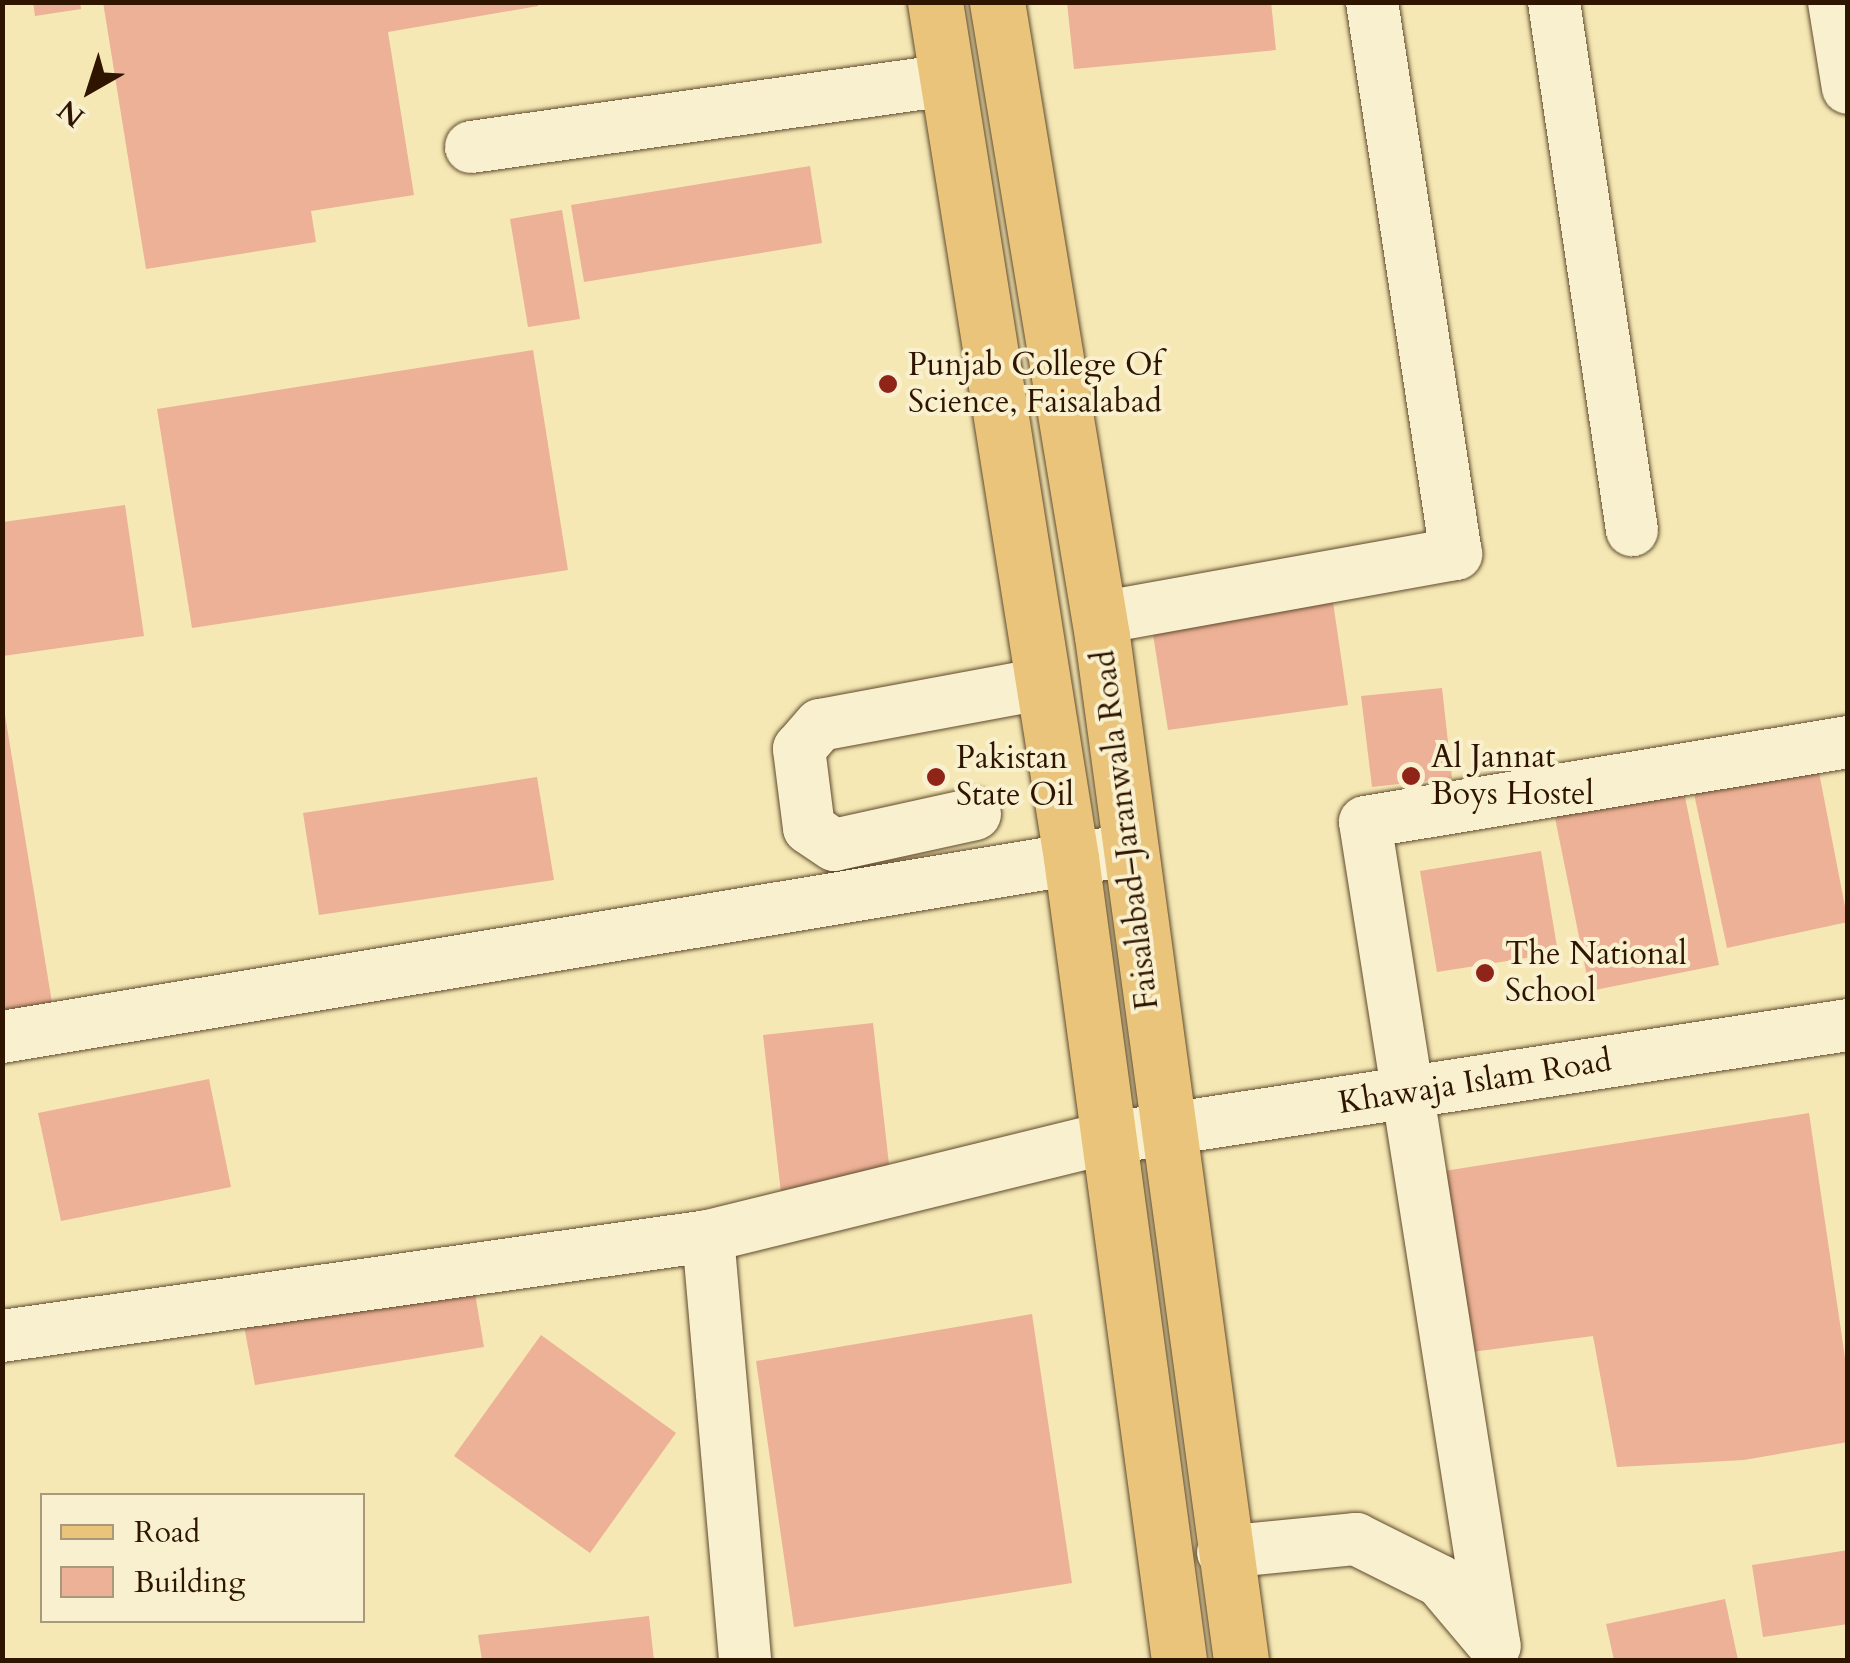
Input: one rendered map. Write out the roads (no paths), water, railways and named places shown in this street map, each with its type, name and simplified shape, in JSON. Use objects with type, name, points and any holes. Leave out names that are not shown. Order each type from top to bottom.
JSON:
[{"type":"main road","name":"Faisalabad–Jaranwala Road","points":[[935,2],[1071,858],[1102,1139],[1178,1660]]},
{"type":"main road","name":"Faisalabad–Jaranwala Road","points":[[997,2],[1100,618],[1163,1130],[1241,1660]]},
{"type":"street","points":[[1100,618],[1456,554],[1372,2]]},
{"type":"street","points":[[1554,2],[1632,530]]},
{"type":"street","points":[[1834,2],[1848,88]]},
{"type":"street","points":[[471,147],[947,80]]},
{"type":"street","points":[[975,814],[834,845],[810,828],[799,749],[820,725],[1041,684]]},
{"type":"street","points":[[1496,1651],[1364,822],[1848,742]]},
{"type":"street","points":[[890,832],[896,888]]},
{"type":"street","points":[[2,1037],[1128,850]]},
{"type":"street","name":"Khawaja Islam Road","points":[[2,1336],[708,1236],[1102,1139],[1848,1025]]},
{"type":"street","points":[[708,1236],[745,1660]]},
{"type":"street","points":[[1223,1552],[1356,1539],[1440,1580],[1496,1651]]},
{"type":"place","name":"Punjab College Of Science, Faisalabad","points":[[888,384]]},
{"type":"place","name":"Al Jannat Boys Hostel","points":[[1411,776]]},
{"type":"place","name":"Pakistan State Oil","points":[[936,777]]},
{"type":"place","name":"The National School","points":[[1485,973]]}]
